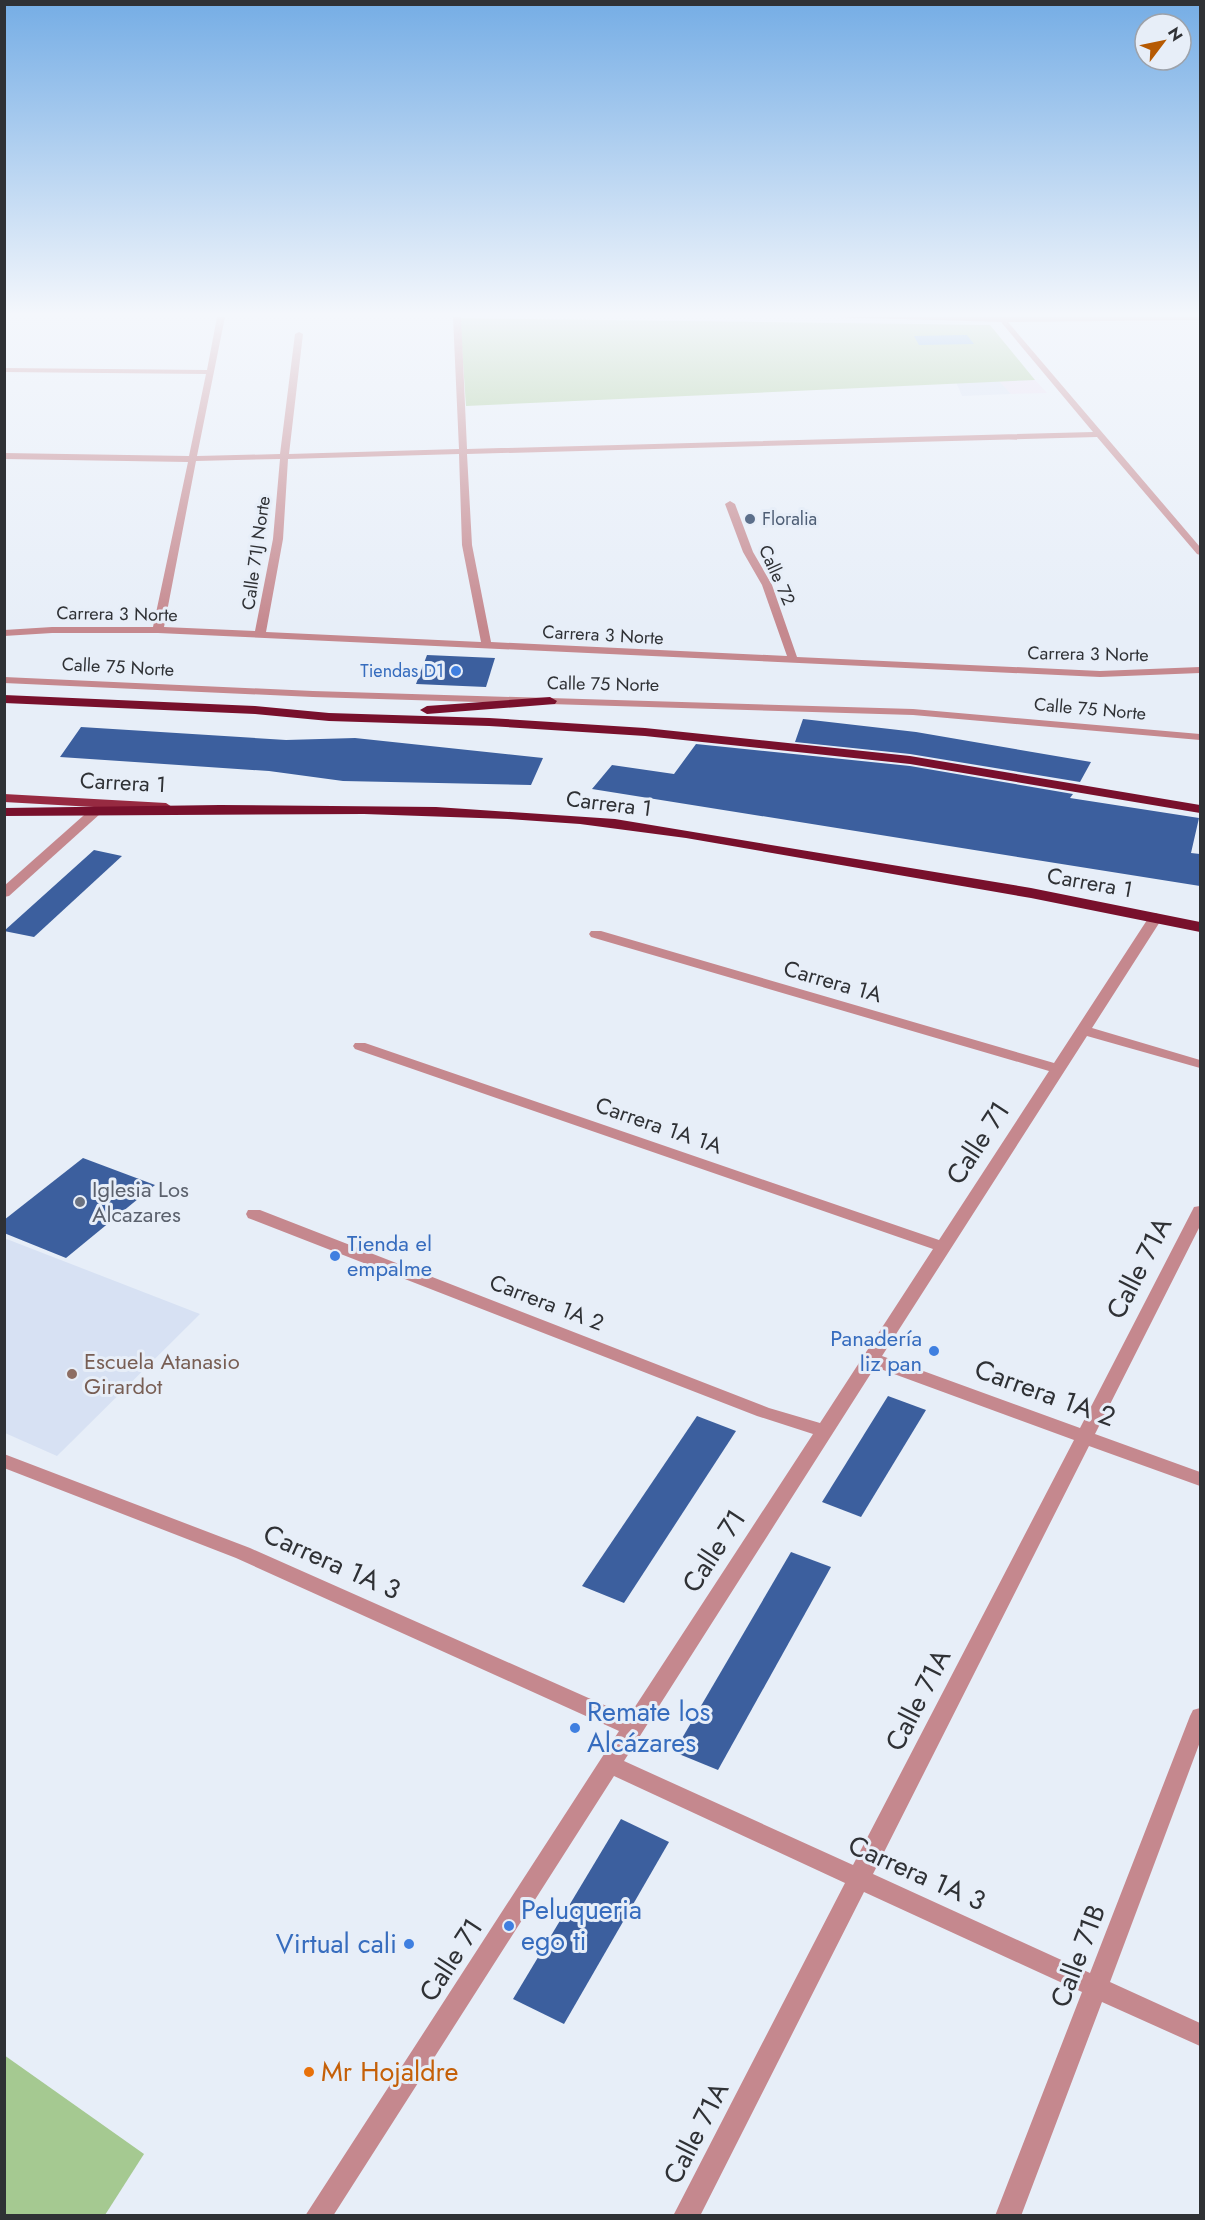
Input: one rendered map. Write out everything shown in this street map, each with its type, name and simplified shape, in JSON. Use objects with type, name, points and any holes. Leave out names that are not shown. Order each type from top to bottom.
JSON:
[{"type":"highway","points":[[4,699],[623,730],[910,760],[1200,809]]},
{"type":"highway","points":[[329,717],[550,701]]},
{"type":"highway","points":[[4,812],[218,810]]},
{"type":"highway","name":"Carrera 1","points":[[218,810],[419,812],[580,820],[658,831],[1156,917],[1200,927]]},
{"type":"main road","name":"Carrera 1","points":[[4,798],[218,810]]},
{"type":"street","points":[[158,630],[201,421]]},
{"type":"street","name":"Calle 71J Norte","points":[[260,634],[278,539],[288,421]]},
{"type":"street","points":[[461,421],[467,545],[487,647]]},
{"type":"street","points":[[1088,421],[1200,552]]},
{"type":"street","points":[[4,456],[193,459],[1099,434]]},
{"type":"street","name":"Calle 72","points":[[730,504],[748,552],[767,585],[793,660]]},
{"type":"street","name":"Carrera 3 Norte","points":[[4,633],[52,630],[158,630],[1100,674],[1200,670]]},
{"type":"street","name":"Calle 75 Norte","points":[[4,680],[913,712],[1200,737]]},
{"type":"street","points":[[4,893],[96,811]]},
{"type":"street","name":"Calle 71","points":[[318,2216],[1156,917]]},
{"type":"street","name":"Carrera 1A","points":[[597,934],[1058,1069]]},
{"type":"street","points":[[1083,1030],[1200,1064]]},
{"type":"street","name":"Carrera 1A 1A","points":[[360,1046],[943,1247]]},
{"type":"street","name":"Calle 71A","points":[[686,2216],[1200,1211]]},
{"type":"street","name":"Carrera 1A 2","points":[[254,1214],[763,1412],[824,1431]]},
{"type":"street","name":"Carrera 1A 2","points":[[871,1359],[1200,1479]]},
{"type":"street","name":"Carrera 1A 3","points":[[4,1461],[243,1553],[632,1727]]},
{"type":"street","name":"Calle 71B","points":[[1008,2216],[1200,1716]]},
{"type":"street","name":"Carrera 1A 3","points":[[609,1764],[1200,2035]]},
{"type":"shaded area","name":"Escuela Atanasio Girardot","points":[[4,1238],[200,1314],[57,1456],[5,1433]]},
{"type":"green space","points":[[4,2055],[144,2154],[105,2215],[5,2215]]},
{"type":"building","name":"Tiendas D1","points":[[427,655],[495,658],[486,687],[416,684]]},
{"type":"building","points":[[803,719],[916,732],[1091,762],[1080,782],[910,754],[795,742]]},
{"type":"building","points":[[81,727],[286,740],[355,738],[543,758],[531,785],[343,781],[269,771],[60,757]]},
{"type":"building","points":[[696,744],[910,766],[1073,794],[1070,798],[1199,818],[1191,853],[1200,854],[1200,886],[592,789],[612,765],[674,774]]},
{"type":"building","points":[[94,850],[122,856],[34,937],[4,931]]},
{"type":"building","name":"Iglesia Los Alcazares","points":[[83,1158],[155,1185],[66,1258],[4,1233],[4,1220]]},
{"type":"building","points":[[888,1396],[926,1410],[861,1517],[822,1502]]},
{"type":"building","points":[[697,1416],[736,1431],[624,1603],[582,1586]]},
{"type":"building","points":[[791,1552],[831,1567],[718,1770],[674,1752]]},
{"type":"building","points":[[621,1819],[669,1842],[564,2024],[513,1999]]},
{"type":"place","name":"Floralia","points":[[750,519]]},
{"type":"place","name":"Tiendas D1","points":[[456,671]]},
{"type":"place","name":"Iglesia Los Alcazares","points":[[80,1202]]},
{"type":"place","name":"Tienda el empalme","points":[[335,1256]]},
{"type":"place","name":"Panadería liz pan","points":[[934,1351]]},
{"type":"place","name":"Escuela Atanasio Girardot","points":[[72,1374]]},
{"type":"place","name":"Remate los Alcázares","points":[[575,1728]]},
{"type":"place","name":"Peluqueria ego ti","points":[[509,1926]]},
{"type":"place","name":"Virtual cali","points":[[409,1944]]},
{"type":"place","name":"Mr Hojaldre","points":[[309,2072]]}]
